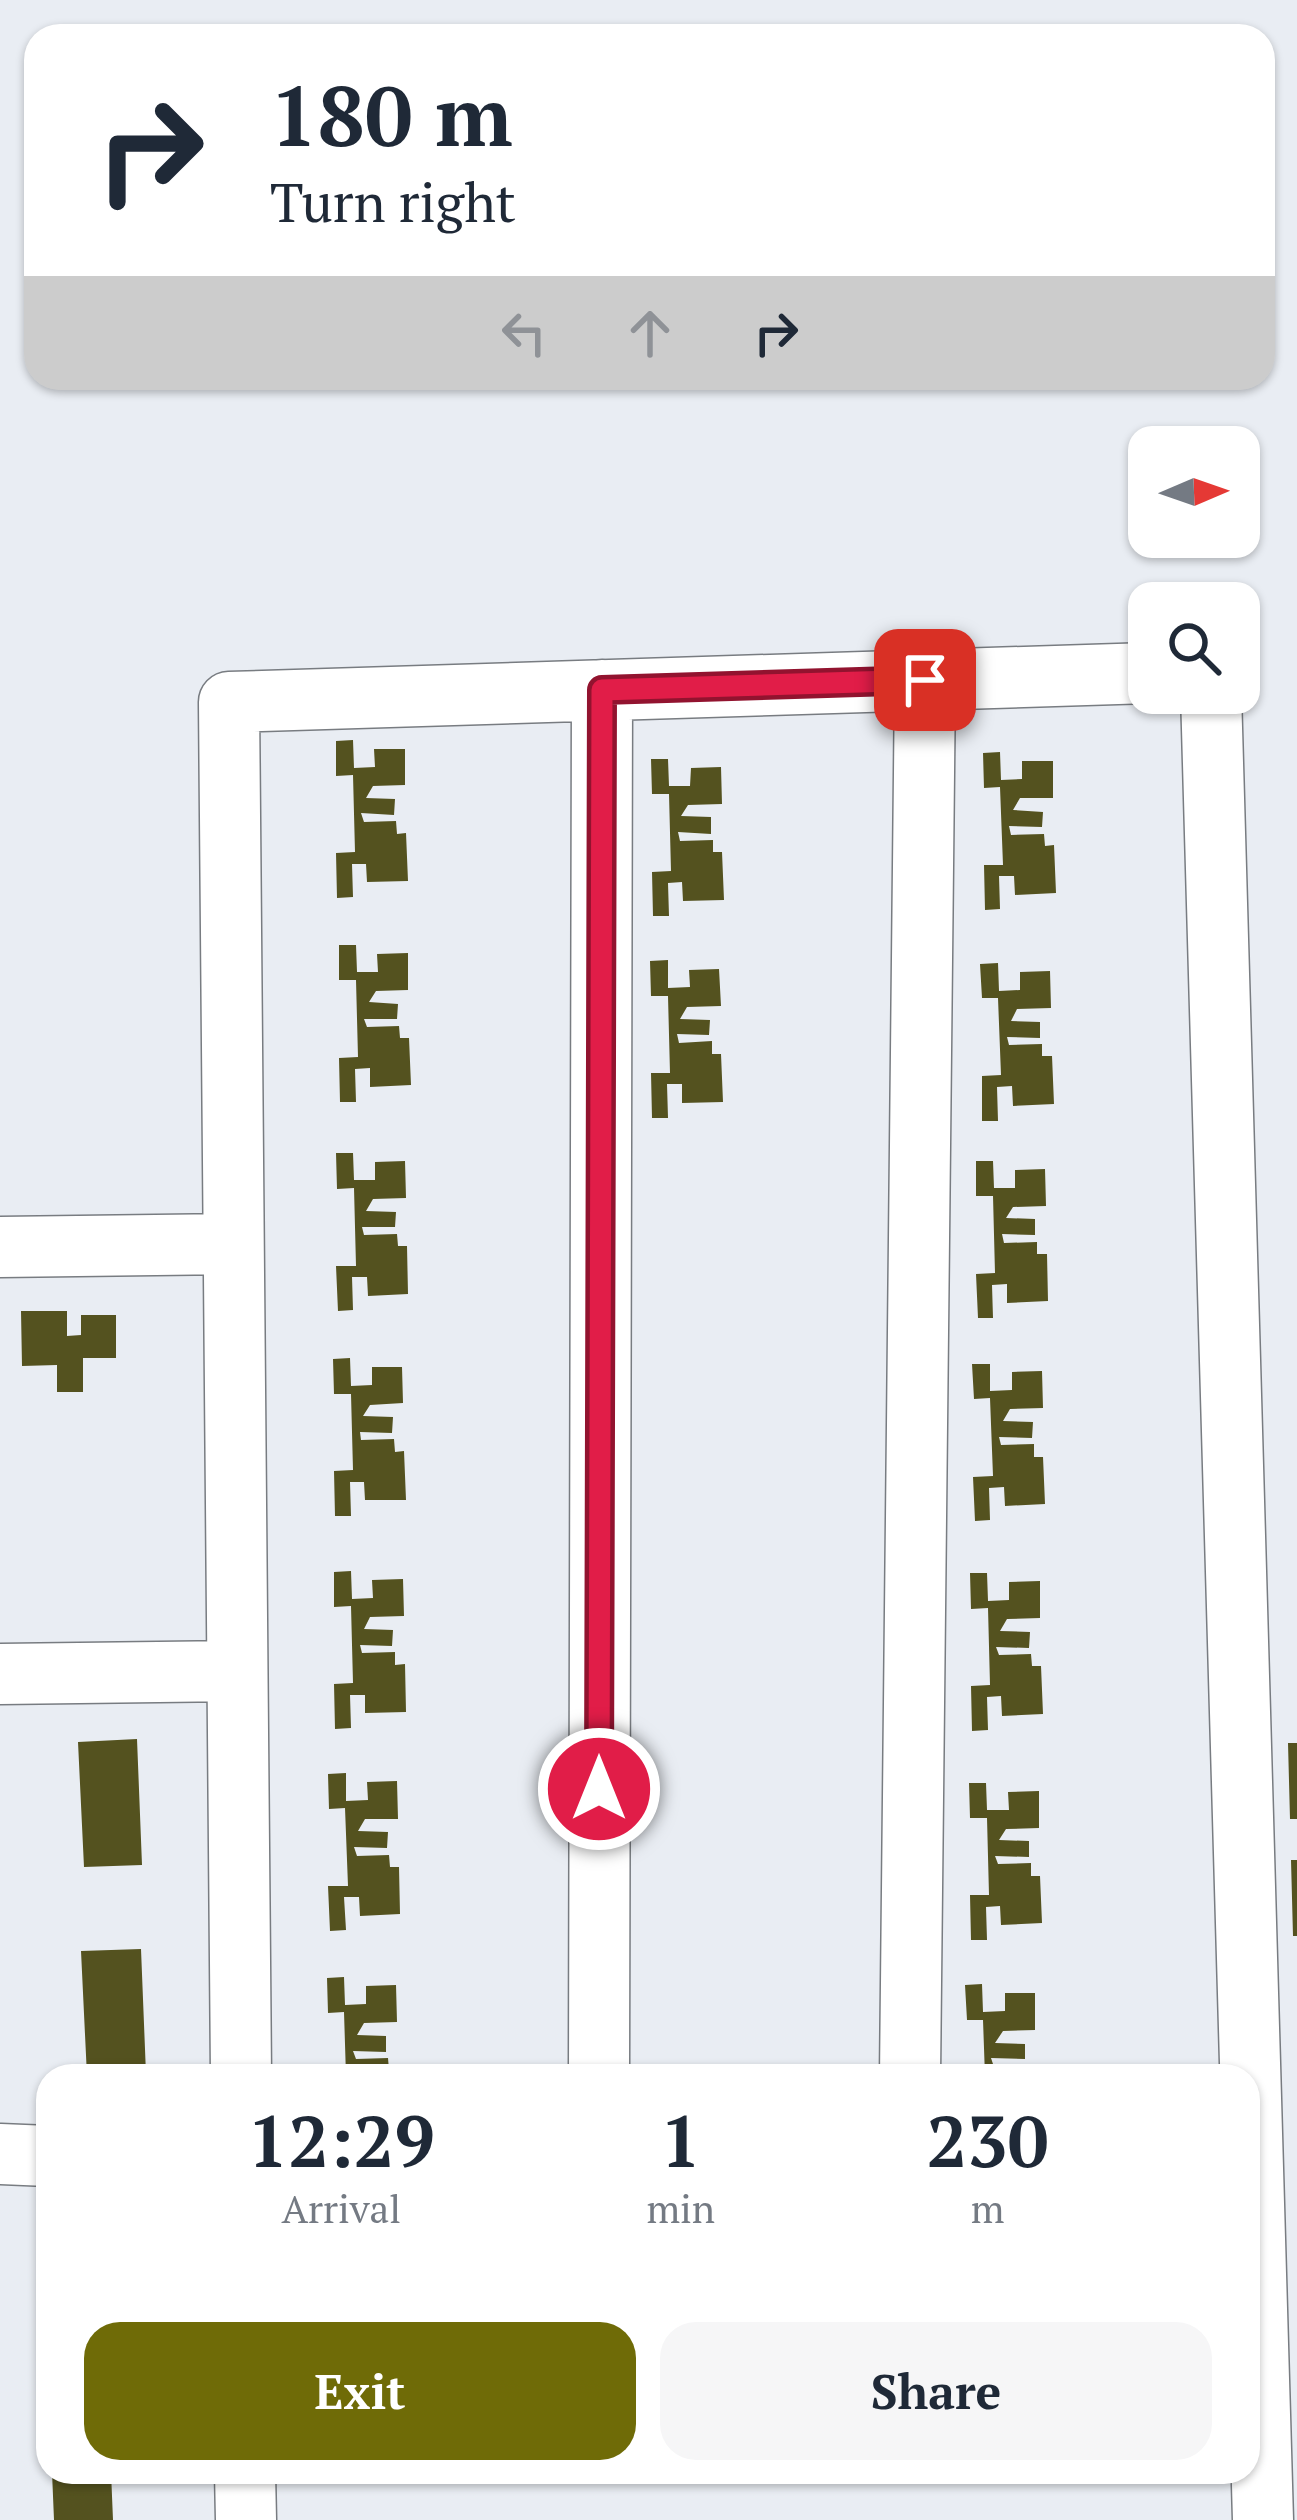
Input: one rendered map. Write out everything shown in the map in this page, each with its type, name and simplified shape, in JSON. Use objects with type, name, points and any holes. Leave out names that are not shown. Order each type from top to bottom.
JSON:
[{"type":"street","points":[[242,2064],[229,702],[1128,674]]},
{"type":"street","points":[[910,2064],[925,680]]},
{"type":"street","points":[[599,2064],[602,690]]},
{"type":"street","points":[[1212,714],[1247,2064]]},
{"type":"street","points":[[0,1247],[233,1244]]},
{"type":"street","points":[[0,1674],[238,1671]]},
{"type":"street","points":[[0,2155],[36,2156]]},
{"type":"street","points":[[1260,2448],[1263,2520]]},
{"type":"street","points":[[245,2484],[246,2520]]},
{"type":"building","points":[[353,740],[354,768],[375,767],[374,749],[405,749],[405,785],[373,786],[366,798],[395,799],[394,815],[361,813],[364,822],[396,821],[397,834],[406,833],[408,881],[367,882],[366,864],[352,864],[353,897],[337,898],[336,853],[355,852],[353,775],[336,776],[336,741]]},
{"type":"building","points":[[1000,752],[1001,780],[1022,779],[1022,761],[1053,761],[1053,798],[1020,798],[1013,810],[1043,812],[1042,827],[1009,826],[1011,835],[1044,834],[1045,846],[1054,845],[1056,893],[1015,895],[1014,876],[999,876],[1000,909],[985,910],[984,865],[1003,865],[1000,787],[984,788],[983,753]]},
{"type":"building","points":[[651,759],[668,759],[669,786],[690,786],[691,768],[721,767],[722,804],[688,805],[681,816],[711,817],[711,834],[678,832],[680,841],[713,840],[713,852],[722,852],[724,900],[683,901],[682,882],[668,883],[669,916],[653,916],[652,872],[671,871],[669,794],[652,794]]},
{"type":"building","points":[[339,945],[356,945],[357,972],[378,972],[377,954],[408,953],[408,990],[376,991],[369,1002],[398,1004],[397,1019],[364,1019],[367,1027],[399,1026],[400,1038],[409,1038],[411,1085],[370,1087],[370,1068],[355,1069],[356,1102],[340,1102],[339,1058],[358,1057],[356,980],[339,980]]},
{"type":"building","points":[[668,960],[668,988],[690,987],[689,970],[719,969],[721,1006],[687,1007],[680,1019],[710,1020],[709,1035],[677,1034],[679,1043],[712,1041],[712,1054],[721,1054],[723,1102],[682,1103],[682,1084],[667,1084],[668,1118],[652,1118],[651,1073],[670,1073],[668,996],[651,996],[650,961]]},
{"type":"building","points":[[998,963],[999,991],[1020,990],[1020,972],[1050,971],[1051,1008],[1017,1009],[1011,1021],[1040,1022],[1040,1038],[1007,1037],[1009,1045],[1042,1044],[1042,1056],[1052,1056],[1054,1104],[1013,1106],[1012,1086],[997,1087],[998,1121],[982,1121],[982,1076],[1001,1075],[998,998],[982,998],[980,964]]},
{"type":"building","points":[[336,1153],[353,1153],[354,1180],[375,1180],[375,1162],[405,1161],[406,1198],[373,1199],[366,1211],[396,1212],[395,1227],[362,1227],[364,1235],[397,1234],[398,1246],[407,1246],[408,1294],[368,1296],[367,1277],[352,1277],[353,1310],[338,1311],[336,1266],[356,1266],[354,1188],[337,1189]]},
{"type":"building","points":[[976,1161],[993,1161],[994,1188],[1015,1188],[1015,1170],[1045,1169],[1046,1206],[1013,1207],[1006,1218],[1035,1219],[1035,1235],[1002,1234],[1004,1243],[1037,1242],[1037,1254],[1047,1254],[1048,1301],[1007,1303],[1007,1284],[992,1285],[993,1318],[978,1318],[976,1274],[995,1273],[993,1196],[976,1196]]},
{"type":"building","points":[[21,1311],[67,1311],[67,1336],[81,1335],[81,1315],[116,1315],[116,1358],[83,1358],[83,1392],[57,1392],[57,1365],[22,1366]]},
{"type":"building","points":[[350,1358],[351,1386],[372,1385],[372,1367],[402,1367],[403,1403],[370,1405],[363,1416],[393,1417],[392,1433],[360,1432],[361,1440],[394,1439],[395,1452],[404,1451],[406,1500],[365,1500],[364,1482],[350,1482],[351,1516],[335,1516],[334,1471],[353,1470],[351,1394],[334,1394],[333,1359]]},
{"type":"building","points":[[972,1364],[990,1364],[990,1391],[1012,1390],[1012,1372],[1042,1371],[1043,1408],[1010,1409],[1003,1421],[1033,1422],[1032,1438],[999,1437],[1001,1445],[1034,1444],[1034,1457],[1043,1457],[1045,1504],[1005,1506],[1004,1487],[989,1488],[990,1520],[975,1521],[973,1477],[993,1476],[990,1398],[974,1399]]},
{"type":"building","points":[[351,1571],[352,1599],[373,1598],[372,1580],[403,1579],[404,1616],[370,1617],[364,1629],[393,1630],[392,1646],[360,1645],[362,1653],[395,1652],[395,1665],[405,1664],[406,1712],[365,1713],[365,1695],[350,1695],[351,1728],[335,1729],[334,1684],[353,1683],[351,1606],[334,1607],[334,1572]]},
{"type":"building","points":[[970,1573],[987,1573],[988,1601],[1009,1600],[1009,1582],[1040,1581],[1040,1618],[1007,1619],[1000,1631],[1030,1632],[1029,1648],[996,1647],[999,1655],[1031,1654],[1032,1666],[1041,1666],[1043,1714],[1002,1716],[1001,1696],[987,1697],[988,1730],[972,1731],[971,1686],[990,1685],[988,1608],[971,1609]]},
{"type":"building","points":[[137,1739],[142,1865],[84,1867],[78,1742]]},
{"type":"building","points":[[1288,1743],[1297,1743],[1297,1819],[1290,1819]]},
{"type":"building","points":[[346,1773],[346,1801],[368,1800],[367,1782],[397,1781],[398,1819],[365,1819],[358,1831],[388,1832],[387,1848],[354,1847],[357,1856],[389,1855],[390,1867],[399,1867],[400,1914],[360,1916],[359,1897],[344,1897],[346,1930],[330,1931],[328,1886],[348,1886],[345,1808],[329,1809],[328,1774]]},
{"type":"building","points":[[969,1783],[986,1783],[987,1810],[1009,1810],[1008,1792],[1039,1791],[1039,1828],[1006,1829],[999,1840],[1029,1841],[1029,1857],[995,1856],[998,1864],[1031,1863],[1031,1876],[1040,1876],[1042,1923],[1001,1925],[1000,1906],[986,1907],[987,1940],[971,1940],[970,1895],[989,1895],[987,1818],[970,1818]]},
{"type":"building","points":[[1291,1860],[1297,1860],[1297,1936],[1293,1936]]},
{"type":"building","points":[[141,1949],[146,2064],[86,2064],[81,1951]]},
{"type":"building","points":[[344,1977],[345,2005],[366,2004],[366,1986],[396,1985],[397,2022],[364,2023],[357,2035],[386,2036],[386,2052],[353,2051],[356,2059],[388,2058],[388,2064],[346,2064],[344,2012],[328,2013],[327,1978]]},
{"type":"building","points":[[982,1984],[983,2012],[1005,2011],[1005,1993],[1035,1993],[1035,2030],[1003,2031],[995,2043],[1025,2044],[1025,2059],[991,2058],[993,2064],[985,2064],[983,2020],[967,2020],[965,1985]]},
{"type":"building","points":[[52,2484],[112,2484],[113,2520],[54,2520]]},
{"type":"route","points":[[599,1789],[602,690],[925,680]]}]
